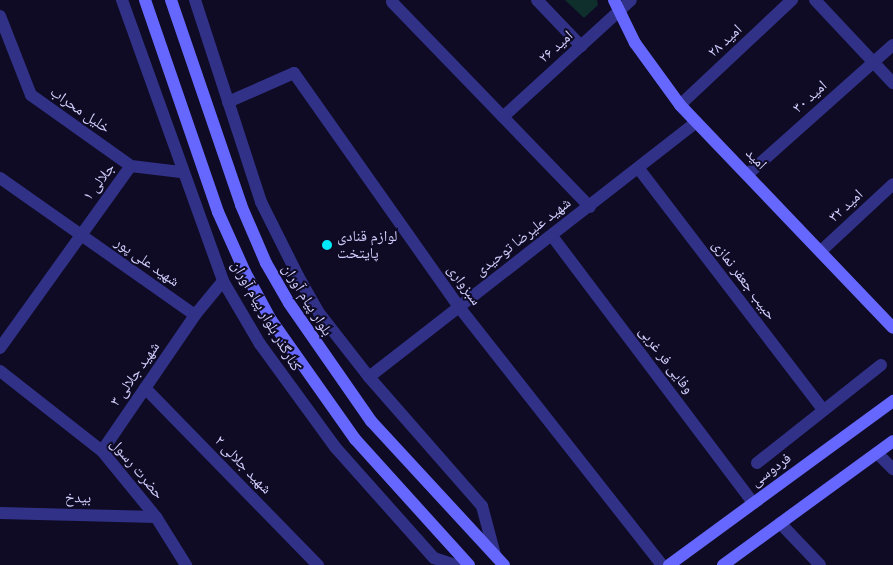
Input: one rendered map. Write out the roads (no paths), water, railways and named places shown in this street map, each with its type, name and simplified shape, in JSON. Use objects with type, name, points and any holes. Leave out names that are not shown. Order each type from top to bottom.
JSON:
[{"type":"main road","points":[[145,0],[218,212],[245,272],[271,320],[355,439],[468,565]]},
{"type":"main road","name":"بلوار پیام آوران","points":[[172,0],[241,204],[270,271],[312,340],[371,421],[504,565]]},
{"type":"main road","name":"امید","points":[[614,0],[618,12],[656,75],[680,105],[748,174],[893,328]]},
{"type":"main road","name":"فردوسی","points":[[669,565],[893,401]]},
{"type":"main road","points":[[723,565],[893,440]]},
{"type":"street","name":"کنارگذر بلوار پیام آوران","points":[[122,0],[181,172],[223,281],[293,394],[335,448],[434,558],[456,565]]},
{"type":"street","points":[[195,0],[261,202],[298,276],[319,313],[369,377],[482,506],[495,555]]},
{"type":"street","points":[[537,0],[581,46]]},
{"type":"street","name":"امید ۲۶","points":[[503,117],[630,0]]},
{"type":"street","name":"امید ۲۸","points":[[680,105],[792,0]]},
{"type":"street","points":[[815,0],[893,83]]},
{"type":"street","points":[[392,2],[590,207]]},
{"type":"street","name":"خلیل محراب","points":[[0,16],[31,95],[131,166]]},
{"type":"street","name":"امید ۳۰","points":[[748,174],[893,45]]},
{"type":"street","name":"سبزواری","points":[[228,102],[294,73],[459,307],[662,565]]},
{"type":"street","name":"شهید علیرضا توحیدی","points":[[369,377],[639,169],[697,122]]},
{"type":"street","name":"جلالی ۱","points":[[0,348],[80,234],[131,166],[181,172]]},
{"type":"street","name":"حبیب جعفر نمازی","points":[[639,169],[823,410]]},
{"type":"street","name":"شهید علی پور","points":[[0,178],[195,315]]},
{"type":"street","name":"امید ۳۲","points":[[821,252],[893,184]]},
{"type":"street","name":"وفایی فر غربی","points":[[552,236],[753,504]]},
{"type":"street","name":"شهید جلالی ۳","points":[[102,451],[195,315],[223,281]]},
{"type":"street","points":[[757,462],[881,365]]},
{"type":"street","name":"حضرت رسول","points":[[0,371],[102,451],[156,517],[186,565]]},
{"type":"street","name":"شهید جلالی ۲","points":[[145,388],[318,565]]},
{"type":"street","points":[[877,452],[893,469]]},
{"type":"street","name":"بیدخ","points":[[0,513],[156,517]]},
{"type":"street","points":[[780,523],[820,565]]},
{"type":"place","name":"لوازم قنادی پایتخت","points":[[327,245]]}]
